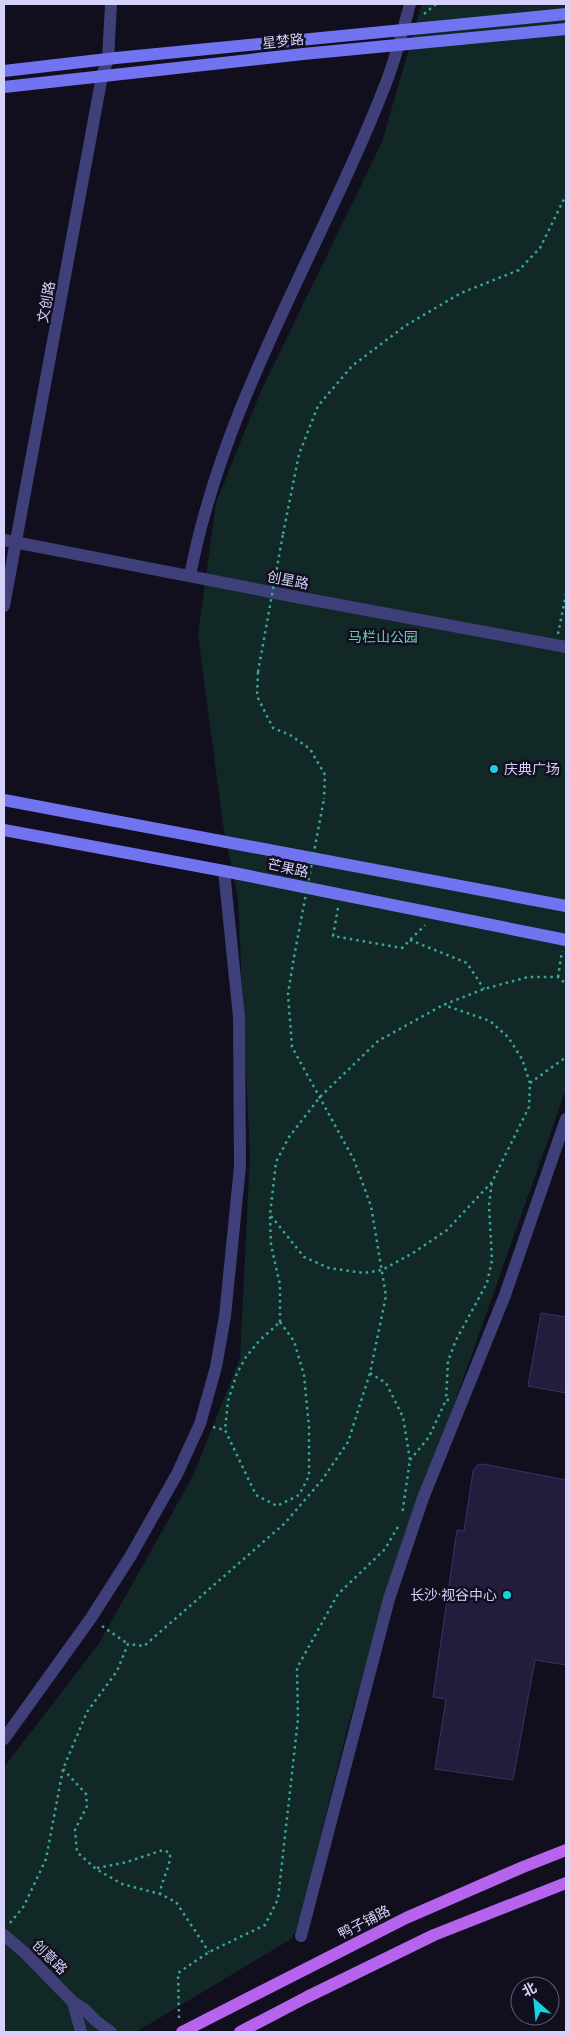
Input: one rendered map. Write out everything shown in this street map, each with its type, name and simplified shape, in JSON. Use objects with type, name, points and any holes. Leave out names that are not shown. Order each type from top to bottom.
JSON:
[{"type":"main road","name":"星梦路","points":[[4,71],[566,14]]},
{"type":"main road","name":"星梦路","points":[[4,87],[566,29]]},
{"type":"main road","name":"芒果路","points":[[4,800],[566,906]]},
{"type":"main road","name":"芒果路","points":[[4,830],[224,870],[565,940]]},
{"type":"main road","name":"鸭子铺路","points":[[181,2027],[406,1918],[523,1866],[566,1850]]},
{"type":"main road","points":[[240,2032],[434,1935],[566,1883]]},
{"type":"street","name":"文创路","points":[[4,606],[102,76],[108,59],[111,4]]},
{"type":"street","points":[[190,576],[203,514],[242,406],[270,338],[354,162],[386,82],[399,45],[410,4]]},
{"type":"street","name":"创星路","points":[[4,540],[561,646]]},
{"type":"street","points":[[4,1739],[91,1618],[130,1557],[177,1474],[200,1424],[216,1367],[234,1239],[240,1166],[239,1017],[224,870]]},
{"type":"street","points":[[301,1936],[389,1600],[423,1498],[505,1295],[566,1119]]},
{"type":"street","name":"创意路","points":[[6,1930],[25,1953],[72,2002],[84,2009],[111,2032]]},
{"type":"street","name":"创意路","points":[[72,2002],[81,2032]]},
{"type":"path","points":[[91,1618],[128,1644],[144,1646],[285,1522],[322,1480],[348,1442],[370,1373],[386,1296],[371,1206],[354,1160],[292,1047],[288,994],[324,798],[325,775],[310,749],[290,735],[273,728],[257,696],[258,672],[282,534],[299,454],[318,406],[352,366],[405,326],[461,293],[519,270],[540,248],[566,195]]},
{"type":"path","points":[[561,646],[566,594]]},
{"type":"path","points":[[340,894],[333,936],[402,948],[437,914]]},
{"type":"path","points":[[410,940],[467,963],[484,988]]},
{"type":"path","points":[[558,977],[565,940]]},
{"type":"path","points":[[280,1322],[259,1341],[246,1357],[237,1373],[228,1401],[225,1430],[256,1495],[277,1506],[299,1495],[309,1476],[309,1427],[304,1375],[294,1341],[280,1322],[280,1285],[271,1245],[270,1215],[276,1162],[288,1137],[320,1097],[378,1041],[443,1005],[484,988],[528,977],[558,977],[566,984]]},
{"type":"path","points":[[270,1215],[304,1257],[329,1268],[364,1273],[382,1270],[413,1253],[446,1230],[492,1182],[528,1107],[530,1083],[522,1059],[508,1037],[490,1021],[443,1005]]},
{"type":"path","points":[[530,1083],[566,1057]]},
{"type":"path","points":[[410,1460],[430,1437],[446,1400],[448,1361],[456,1340],[487,1283],[492,1260],[489,1205],[492,1182]]},
{"type":"path","points":[[181,2027],[178,1972],[209,1952],[265,1925],[278,1899],[298,1719],[297,1668],[338,1594],[385,1550],[401,1520],[410,1460],[403,1417],[386,1383],[370,1373]]},
{"type":"path","points":[[446,1400],[460,1403]]},
{"type":"path","points":[[299,1495],[305,1499]]},
{"type":"path","points":[[6,1930],[24,1906],[46,1859],[63,1769],[87,1712],[117,1671],[128,1644]]},
{"type":"path","points":[[63,1769],[86,1794],[87,1806],[75,1830],[77,1852],[96,1869],[122,1884],[160,1894],[176,1902],[209,1952]]},
{"type":"path","points":[[96,1869],[127,1862],[163,1850],[170,1853],[171,1860],[161,1885],[160,1894]]},
{"type":"green space","name":"马栏山公园","points":[[422,4],[566,4],[566,1089],[389,1588],[348,1726],[297,1929],[291,1939],[136,2032],[4,2032],[4,1767],[98,1645],[193,1476],[240,1358],[250,1155],[238,900],[223,824],[198,635],[216,503],[261,391],[382,142]]},
{"type":"building","points":[[541,1313],[566,1317],[566,1393],[528,1386]]},
{"type":"building","name":"长沙·视谷中心","points":[[483,1464],[566,1480],[566,1665],[535,1660],[513,1780],[435,1769],[446,1699],[433,1697],[457,1530],[464,1531],[473,1471],[477,1465]]},
{"type":"place","name":"庆典广场","points":[[494,769]]},
{"type":"place","name":"长沙·视谷中心","points":[[507,1595]]}]
